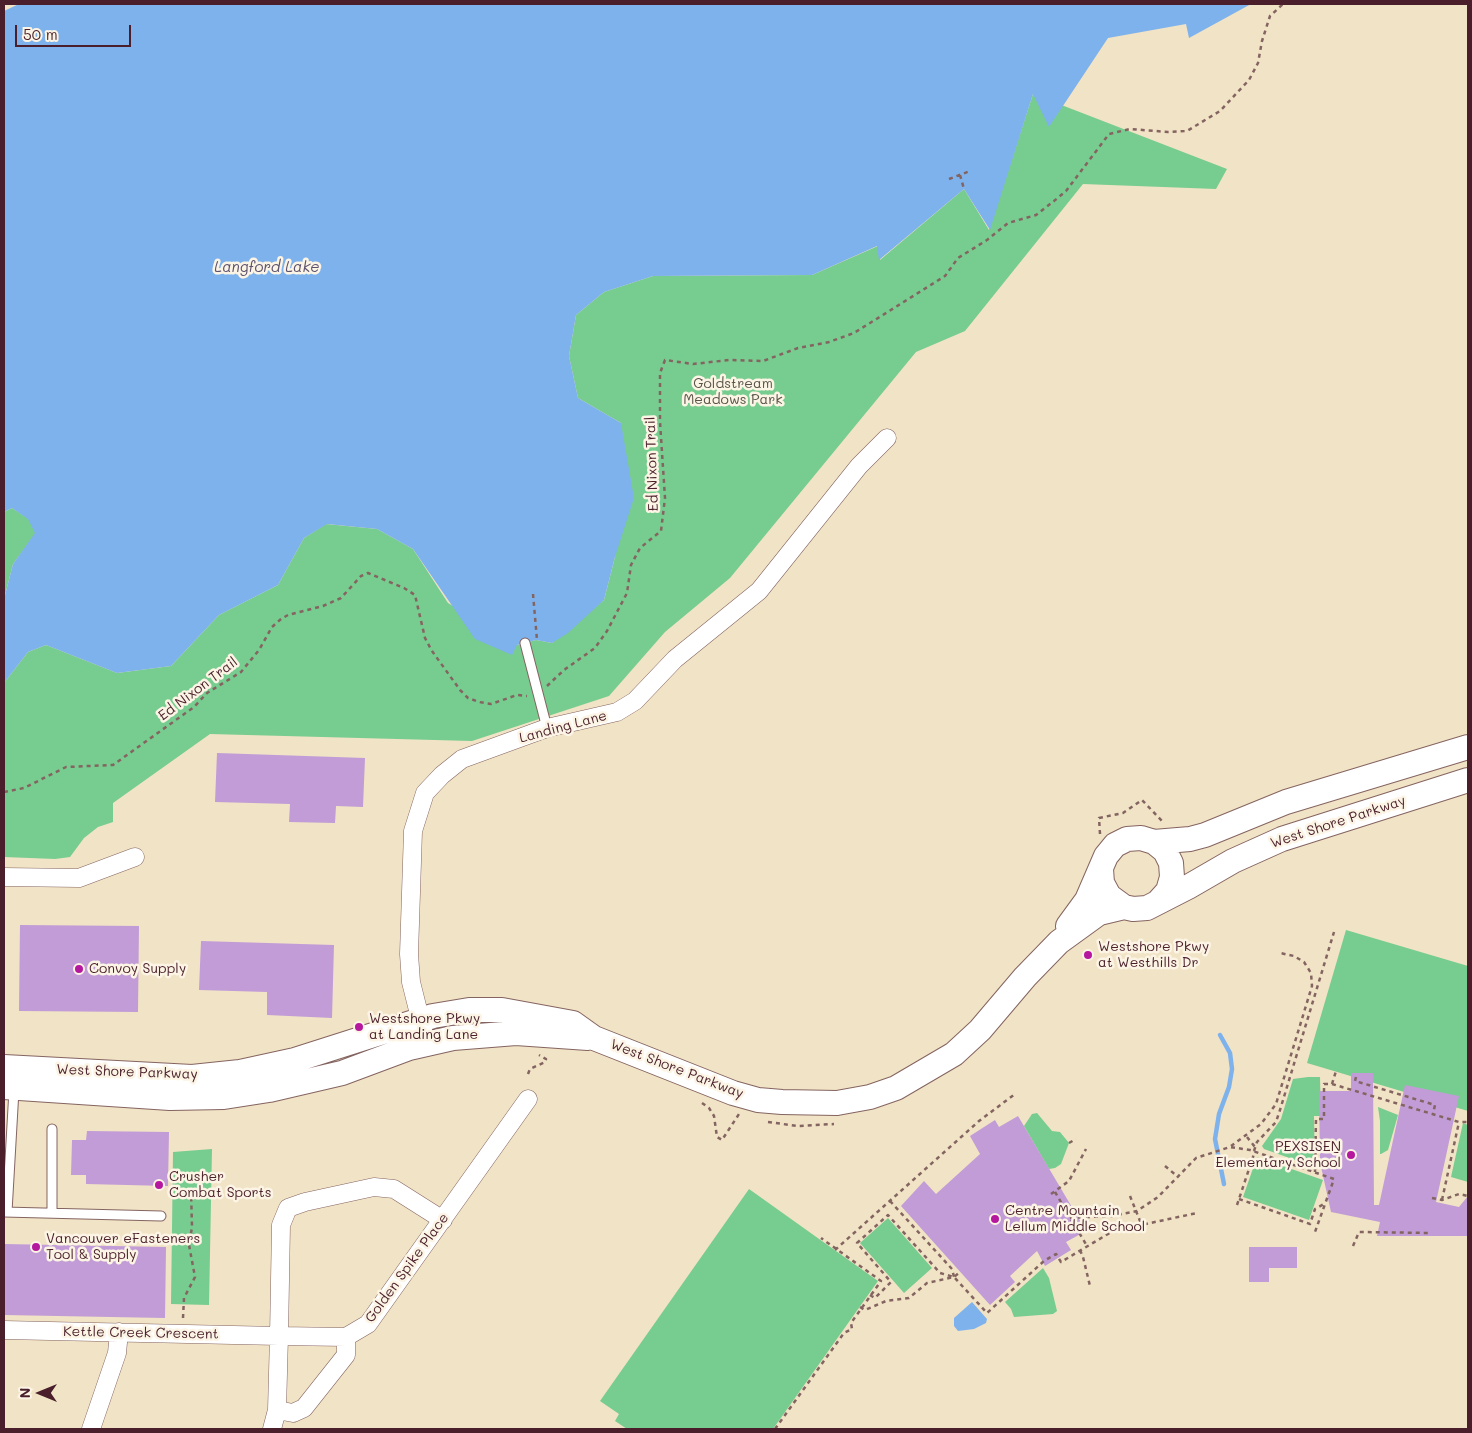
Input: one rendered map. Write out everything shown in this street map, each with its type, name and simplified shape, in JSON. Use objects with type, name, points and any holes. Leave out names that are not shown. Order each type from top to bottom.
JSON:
[{"type":"main road","points":[[1160,832],[1165,851],[1171,863],[1168,891],[1159,902],[1147,908],[1133,909],[1124,907],[1109,896],[1102,883],[1101,869],[1106,856],[1114,845],[1127,839],[1141,838],[1160,832],[1190,840],[1286,802],[1468,747]]},
{"type":"main road","name":"West Shore Parkway","points":[[1159,902],[1253,851],[1282,839],[1468,780]]},
{"type":"main road","name":"West Shore Parkway","points":[[1059,942],[1087,900],[1101,869]]},
{"type":"main road","name":"West Shore Parkway","points":[[9,1077],[192,1076],[240,1072],[295,1060],[420,1019],[468,1010],[502,1010],[573,1023],[594,1038],[712,1086],[758,1100],[808,1104],[837,1103],[870,1097],[896,1088],[954,1054],[980,1030],[1025,977],[1059,942],[1099,913],[1124,907]]},
{"type":"main road","name":"West Shore Parkway","points":[[9,1077],[170,1098],[224,1097],[269,1090],[342,1073],[426,1044],[487,1034],[516,1033],[594,1038]]},
{"type":"street","name":"Landing Lane","points":[[426,1044],[411,982],[409,954],[413,831],[425,793],[442,774],[462,759],[548,728],[617,712],[635,701],[682,653],[759,591],[859,466],[886,438]]},
{"type":"street","points":[[4,877],[79,878],[135,857]]},
{"type":"street","name":"Golden Spike Place","points":[[346,1337],[368,1324],[528,1099]]},
{"type":"street","points":[[272,1429],[277,1410],[281,1225],[288,1208],[305,1202],[374,1187],[394,1189],[443,1220]]},
{"type":"street","name":"Kettle Creek Crescent","points":[[4,1330],[346,1337]]},
{"type":"street","points":[[91,1429],[117,1353],[119,1332]]},
{"type":"street","points":[[277,1410],[293,1413],[304,1408],[346,1355],[346,1337]]},
{"type":"lane","points":[[525,642],[548,728]]},
{"type":"lane","points":[[9,1077],[5,1212],[161,1216]]},
{"type":"lane","points":[[52,1129],[52,1213]]},
{"type":"path","name":"Ed Nixon Trail","points":[[4,792],[24,788],[66,767],[114,765],[194,707],[207,693],[241,672],[259,650],[272,627],[281,619],[288,615],[323,606],[341,598],[361,576],[368,573],[404,588],[415,595],[421,625],[428,645],[460,690],[468,698],[491,704],[517,695],[524,697],[538,692],[551,684],[564,670],[595,648],[607,632],[627,593],[631,565],[640,548],[661,531],[665,498],[660,422],[660,373],[665,360],[693,364],[729,360],[763,361],[798,348],[829,342],[854,333],[944,276],[958,258],[987,240],[1008,223],[1036,215],[1054,201],[1066,191],[1109,134],[1130,129],[1168,132],[1187,131],[1220,111],[1249,80],[1258,63],[1262,41],[1270,16],[1283,4]]},
{"type":"path","points":[[949,179],[970,171]]},
{"type":"path","points":[[960,175],[964,189]]},
{"type":"path","points":[[533,594],[537,640]]},
{"type":"path","points":[[1098,818],[1126,811],[1142,800],[1153,814],[1160,832]]},
{"type":"path","points":[[1237,1205],[1257,1142],[1276,1122],[1334,932]]},
{"type":"path","points":[[1230,1147],[1261,1124],[1276,1104],[1311,988],[1311,973],[1304,962],[1294,956],[1280,953]]},
{"type":"path","points":[[1311,988],[1316,990]]},
{"type":"path","points":[[1290,1060],[1295,1061]]},
{"type":"path","points":[[1332,1084],[1336,1071]]},
{"type":"path","points":[[1356,1077],[1355,1081],[1436,1105],[1433,1114]]},
{"type":"path","points":[[1315,1172],[1316,1119],[1324,1119],[1324,1084],[1332,1084],[1459,1122],[1468,1122]]},
{"type":"path","points":[[835,1249],[979,1121],[1015,1094]]},
{"type":"path","points":[[698,1100],[709,1108],[714,1116],[717,1137],[722,1140]]},
{"type":"path","points":[[1442,1200],[1459,1122]]},
{"type":"path","points":[[1246,1136],[1255,1150]]},
{"type":"path","points":[[1069,1143],[1076,1139]]},
{"type":"path","points":[[1070,1218],[1112,1216],[1136,1210],[1158,1197],[1196,1158],[1212,1151],[1230,1147],[1255,1150],[1334,1179],[1315,1232]]},
{"type":"path","points":[[1051,1194],[1069,1181],[1086,1149]]},
{"type":"path","points":[[1165,1166],[1177,1176]]},
{"type":"path","points":[[183,1326],[184,1298],[195,1277],[189,1246],[192,1227],[191,1191]]},
{"type":"path","points":[[1055,1192],[1087,1246]]},
{"type":"path","points":[[1432,1198],[1442,1200],[1459,1194],[1468,1196]]},
{"type":"path","points":[[1130,1196],[1142,1226]]},
{"type":"path","points":[[1239,1199],[1310,1224],[1315,1209],[1324,1204]]},
{"type":"path","points":[[890,1201],[952,1269],[954,1277],[987,1313],[1044,1261],[1056,1254],[1061,1262],[1113,1231],[1197,1213]]},
{"type":"path","points":[[870,1295],[875,1298],[892,1282],[856,1243],[888,1215],[940,1273],[954,1277]]},
{"type":"path","points":[[1353,1246],[1359,1232],[1431,1233]]},
{"type":"path","points":[[776,1429],[844,1333],[852,1329],[851,1323],[881,1281],[821,1238]]},
{"type":"path","points":[[1080,1250],[1090,1286]]},
{"type":"path","points":[[861,1307],[864,1310],[886,1300],[908,1298],[927,1283],[954,1277],[960,1272]]},
{"type":"green space","name":"Goldstream Meadows Park","points":[[1033,94],[1227,169],[1216,189],[1083,184],[965,331],[916,352],[730,578],[665,632],[609,696],[472,741],[210,734],[113,803],[113,822],[98,827],[84,838],[70,857],[55,859],[4,857],[4,683],[28,652],[46,645],[117,673],[171,666],[219,615],[278,585],[304,538],[326,524],[377,529],[413,549],[448,603],[517,645],[536,640],[552,643],[604,600],[615,557],[621,423],[578,398],[569,356],[576,315],[604,292],[653,276],[812,275],[878,246],[880,260],[964,189],[989,230]]},
{"type":"green space","points":[[12,508],[29,519],[36,533],[13,564],[4,599],[4,512]]},
{"type":"green space","points":[[1346,930],[1468,966],[1468,1111],[1307,1063]]},
{"type":"green space","points":[[1320,1077],[1321,1116],[1314,1116],[1315,1167],[1264,1149],[1262,1146],[1281,1119],[1293,1079]]},
{"type":"green space","points":[[1378,1107],[1398,1115],[1388,1150],[1381,1154],[1380,1121]]},
{"type":"green space","points":[[1037,1113],[1052,1131],[1060,1132],[1069,1143],[1061,1164],[1055,1168],[1049,1169],[1024,1126],[1032,1114]]},
{"type":"green space","points":[[1463,1123],[1468,1125],[1468,1182],[1451,1177]]},
{"type":"green space","points":[[212,1149],[209,1305],[171,1304],[173,1152]]},
{"type":"green space","points":[[1257,1157],[1323,1180],[1309,1220],[1243,1197]]},
{"type":"green space","points":[[749,1189],[878,1281],[773,1429],[627,1429],[615,1421],[619,1414],[600,1401]]},
{"type":"green space","points":[[888,1218],[932,1268],[904,1293],[860,1243]]},
{"type":"green space","points":[[1043,1268],[1049,1278],[1057,1311],[1053,1314],[1014,1317],[1011,1309],[1005,1302]]},
{"type":"water","name":"Langford Lake","points":[[19,4],[1251,4],[1189,38],[1186,24],[1108,38],[1049,127],[1033,94],[990,230],[964,189],[879,260],[877,246],[812,275],[653,276],[604,292],[576,315],[569,356],[578,398],[621,423],[634,498],[615,557],[604,600],[568,633],[552,643],[536,640],[517,645],[512,655],[475,639],[413,549],[377,529],[327,524],[304,538],[278,585],[219,615],[171,666],[117,673],[46,645],[28,652],[4,683],[4,599],[13,564],[35,533],[28,519],[12,508],[4,512],[4,11]]},
{"type":"water","points":[[972,1302],[987,1319],[986,1323],[974,1329],[958,1331],[954,1326],[954,1318]]},
{"type":"building","points":[[217,753],[365,758],[363,807],[336,806],[335,823],[289,822],[290,804],[215,802]]},
{"type":"building","name":"Convoy Supply","points":[[20,925],[139,926],[138,1012],[19,1011]]},
{"type":"building","points":[[201,941],[334,945],[332,1018],[267,1015],[267,992],[199,990]]},
{"type":"building","name":"PEXSISEṈ Elementary School","points":[[1351,1073],[1373,1073],[1374,1205],[1379,1205],[1405,1085],[1459,1096],[1436,1202],[1459,1207],[1468,1196],[1468,1236],[1377,1236],[1380,1222],[1331,1212],[1320,1162],[1319,1091],[1351,1091]]},
{"type":"building","name":"Centre Mountain Lellum Middle School","points":[[1018,1116],[1086,1231],[1066,1242],[1071,1250],[1045,1266],[1037,1251],[1010,1276],[1015,1282],[990,1305],[901,1206],[924,1181],[936,1194],[980,1154],[970,1136],[995,1120],[999,1127]]},
{"type":"building","points":[[87,1131],[169,1132],[168,1186],[86,1184],[86,1175],[71,1175],[72,1140],[86,1140]]},
{"type":"building","points":[[4,1244],[166,1247],[165,1318],[4,1315]]},
{"type":"building","points":[[1249,1247],[1297,1247],[1297,1268],[1269,1268],[1269,1282],[1249,1282]]},
{"type":"waterway","points":[[1220,1035],[1230,1053],[1232,1069],[1229,1087],[1219,1114],[1215,1139],[1224,1184]]},
{"type":"place","name":"Westshore Pkwy at Westhills Dr","points":[[1088,955]]},
{"type":"place","name":"Convoy Supply","points":[[79,969]]},
{"type":"place","name":"Westshore Pkwy at Landing Lane","points":[[359,1027]]},
{"type":"place","name":"PEXSISEṈ Elementary School","points":[[1351,1155]]},
{"type":"place","name":"Crusher Combat Sports","points":[[159,1185]]},
{"type":"place","name":"Centre Mountain Lellum Middle School","points":[[995,1219]]},
{"type":"place","name":"Vancouver eFasteners Tool & Supply","points":[[36,1247]]}]
